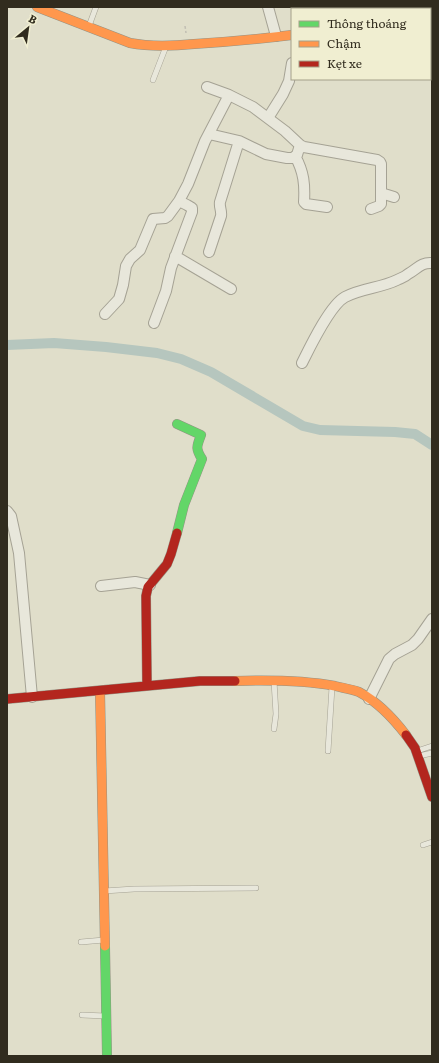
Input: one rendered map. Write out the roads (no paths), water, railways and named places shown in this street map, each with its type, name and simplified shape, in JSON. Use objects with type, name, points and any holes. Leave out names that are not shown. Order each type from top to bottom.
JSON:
[{"type":"street","points":[[38,7],[130,43],[140,45],[166,46],[236,42],[291,35]]},
{"type":"street","points":[[268,7],[276,36]]},
{"type":"street","points":[[268,118],[283,94],[291,68]]},
{"type":"street","points":[[208,87],[229,95],[253,107],[285,131],[300,145],[377,160],[380,162],[381,202],[380,206],[371,209]]},
{"type":"street","points":[[106,314],[119,299],[126,266],[130,259],[140,250],[153,219],[165,218],[178,201],[188,184],[208,134],[229,95]]},
{"type":"street","points":[[208,134],[239,141],[271,156],[287,158],[293,158],[296,156]]},
{"type":"street","points":[[209,252],[222,216],[220,202],[239,141]]},
{"type":"street","points":[[300,145],[296,156],[303,173],[305,187],[304,202],[306,204],[327,207]]},
{"type":"street","points":[[381,193],[394,197]]},
{"type":"street","points":[[154,323],[166,290],[175,256],[193,209],[178,201]]},
{"type":"street","points":[[175,256],[231,289]]},
{"type":"street","points":[[302,363],[324,322],[336,305],[344,297],[362,290],[380,287],[393,282],[409,274],[424,263],[432,264]]},
{"type":"street","points":[[147,686],[146,596],[150,585],[167,564],[184,505],[202,459],[197,451],[201,434],[176,424]]},
{"type":"street","points":[[7,511],[11,516],[19,553],[32,697]]},
{"type":"street","points":[[101,586],[135,582],[150,585]]},
{"type":"street","points":[[369,699],[389,659],[412,645],[432,619]]},
{"type":"street","points":[[7,699],[200,681],[274,680],[318,683],[344,688],[358,692],[388,713],[417,753],[432,797]]},
{"type":"street","points":[[100,691],[107,1056]]},
{"type":"lane","points":[[88,27],[96,7]]},
{"type":"lane","points":[[152,80],[166,46]]},
{"type":"lane","points":[[274,680],[276,714],[274,730]]},
{"type":"lane","points":[[328,752],[333,686]]},
{"type":"lane","points":[[417,753],[432,746]]},
{"type":"lane","points":[[417,753],[432,753]]},
{"type":"lane","points":[[423,845],[432,842]]},
{"type":"lane","points":[[103,891],[134,889],[256,888]]},
{"type":"lane","points":[[81,942],[105,940]]},
{"type":"lane","points":[[82,1015],[106,1016]]},
{"type":"waterway","points":[[7,345],[54,343],[157,353],[181,359],[211,372],[303,426],[320,430],[415,434],[432,445]]}]
